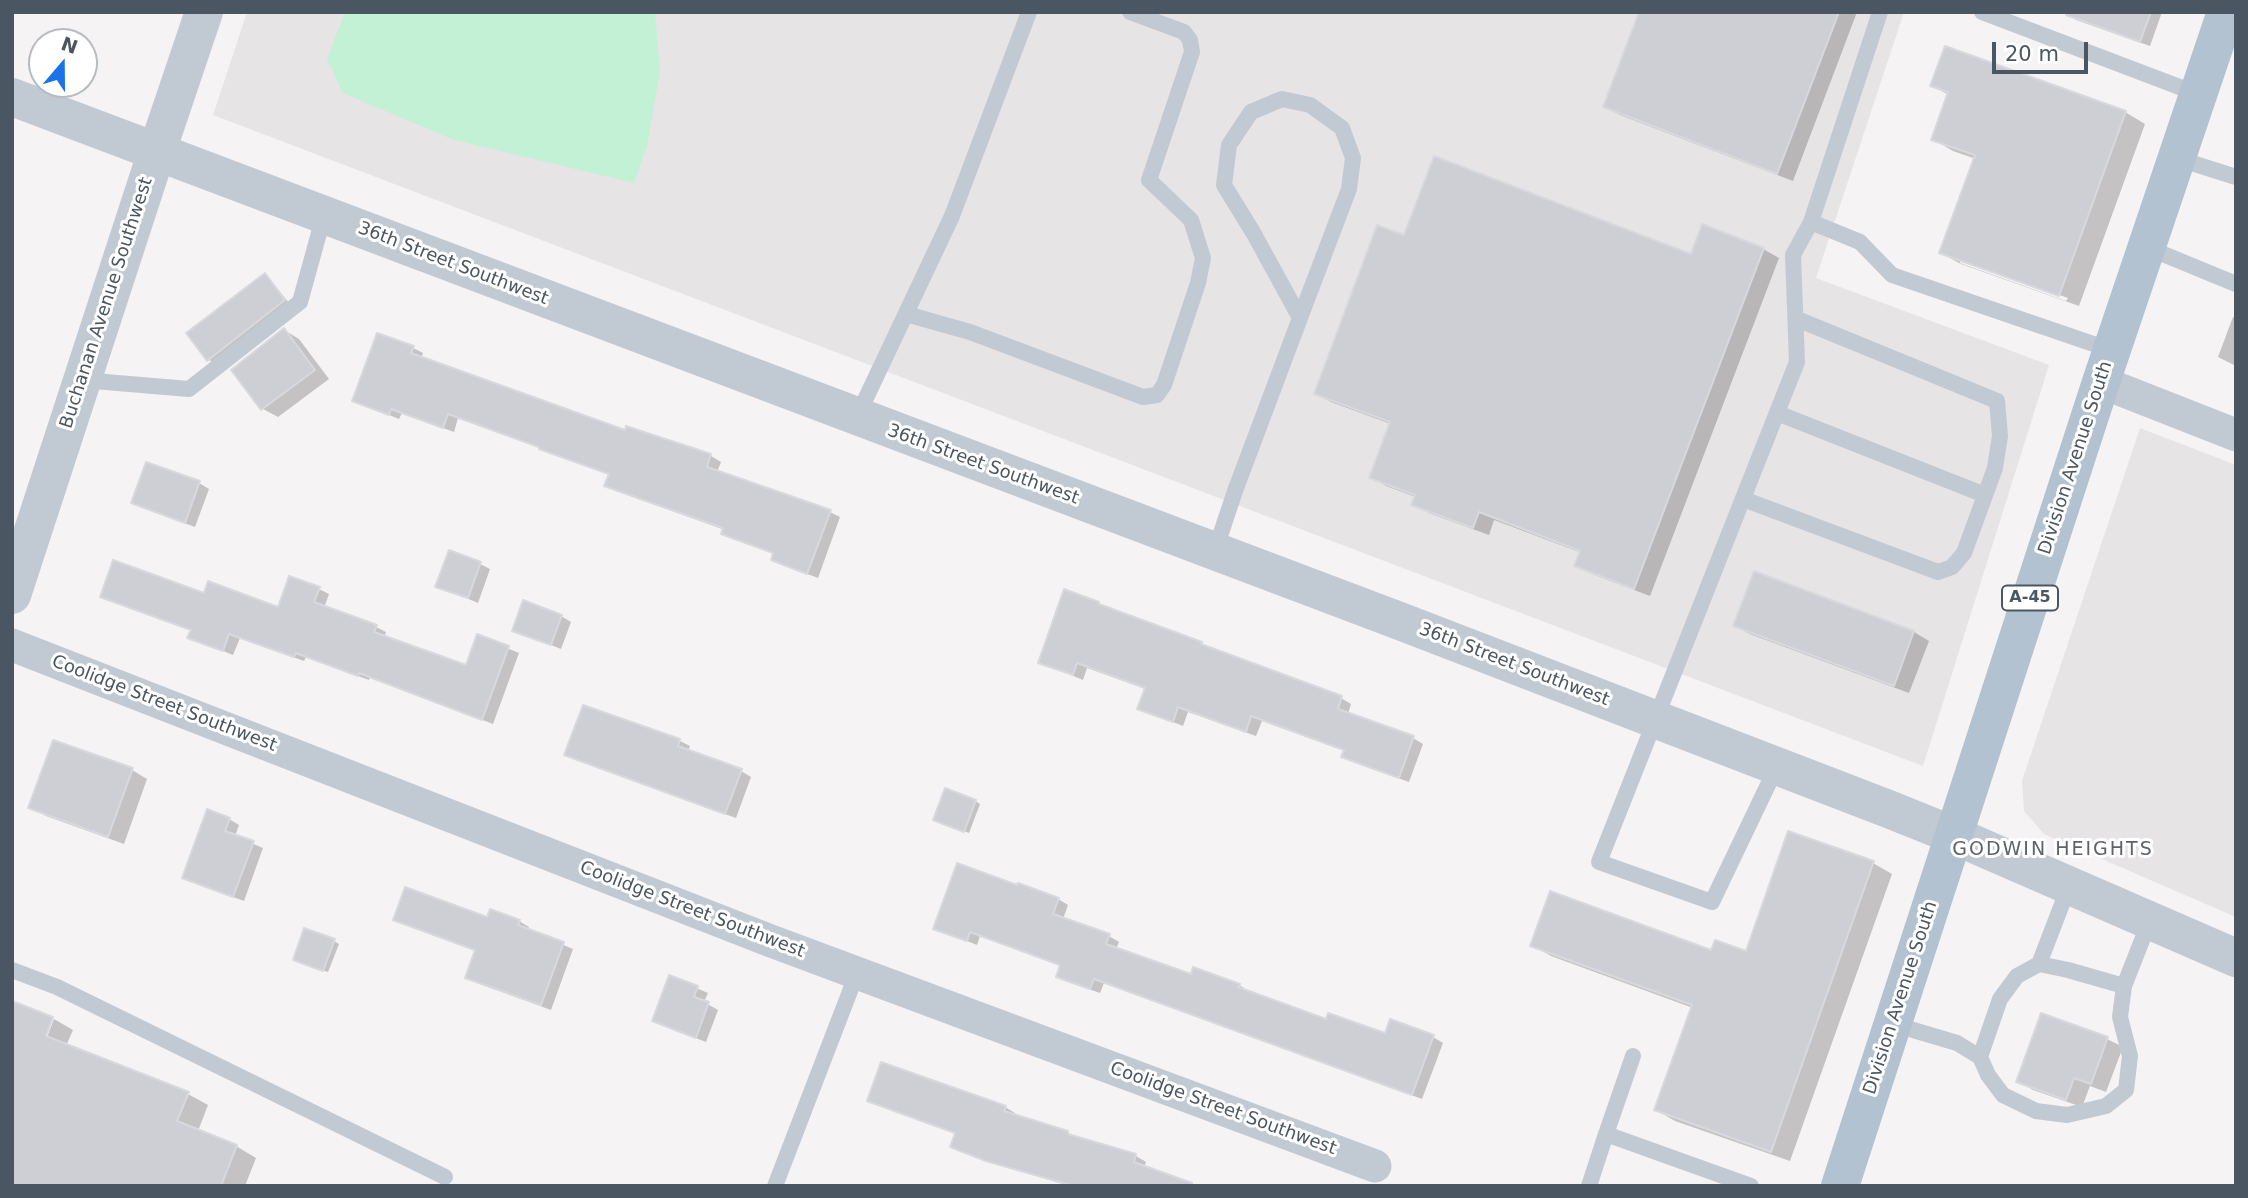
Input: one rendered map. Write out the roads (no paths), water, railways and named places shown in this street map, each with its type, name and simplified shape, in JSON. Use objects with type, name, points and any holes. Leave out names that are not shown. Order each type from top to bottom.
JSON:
[{"type":"main road","name":"Division Avenue South","points":[[1840,1186],[2106,366],[2198,94],[2228,23]]},
{"type":"street","name":"Buchanan Avenue Southwest","points":[[12,595],[204,12]]},
{"type":"street","name":"36th Street Southwest","points":[[12,97],[1656,719],[1953,835],[2236,958]]},
{"type":"street","points":[[2106,366],[2236,435]]},
{"type":"street","name":"Coolidge Street Southwest","points":[[12,645],[857,973],[1375,1166]]},
{"type":"lane","points":[[857,417],[953,216],[1029,12]]},
{"type":"lane","points":[[906,314],[970,332],[1143,397],[1157,395],[1164,385],[1198,283],[1203,258],[1191,220],[1149,180],[1192,51],[1190,40],[1184,32],[1130,12]]},
{"type":"lane","points":[[1777,766],[1712,902],[1599,862],[1797,362],[1793,255],[1811,222],[1880,12]]},
{"type":"lane","points":[[1982,12],[2198,94]]},
{"type":"lane","points":[[1214,551],[1349,189],[1353,158],[1342,128],[1310,105],[1282,99],[1251,112],[1229,145],[1224,185],[1300,318]]},
{"type":"lane","points":[[2176,158],[2236,177]]},
{"type":"lane","points":[[82,380],[189,389],[300,302],[324,215]]},
{"type":"lane","points":[[1811,222],[1860,242],[1892,275],[2106,366]]},
{"type":"lane","points":[[2146,247],[2236,284]]},
{"type":"lane","points":[[1743,499],[1938,572],[1952,567],[1964,553],[1995,468],[2000,436],[1997,401],[1797,319]]},
{"type":"lane","points":[[1777,413],[1985,495]]},
{"type":"lane","points":[[2039,964],[2069,886]]},
{"type":"lane","points":[[1892,1024],[1957,1043],[1980,1056],[2003,1095],[2036,1111],[2067,1115],[2106,1106],[2126,1090],[2130,1056],[2120,1017],[2124,986],[2150,920]]},
{"type":"lane","points":[[1980,1056],[2000,999],[2017,976],[2039,964],[2124,986]]},
{"type":"lane","points":[[12,970],[57,987],[445,1177]]},
{"type":"lane","points":[[775,1186],[857,973]]},
{"type":"lane","points":[[1589,1186],[1633,1056]]},
{"type":"lane","points":[[1606,1134],[1751,1186]]},
{"type":"district","name":"GODWIN HEIGHTS","points":[[2053,850]]}]
